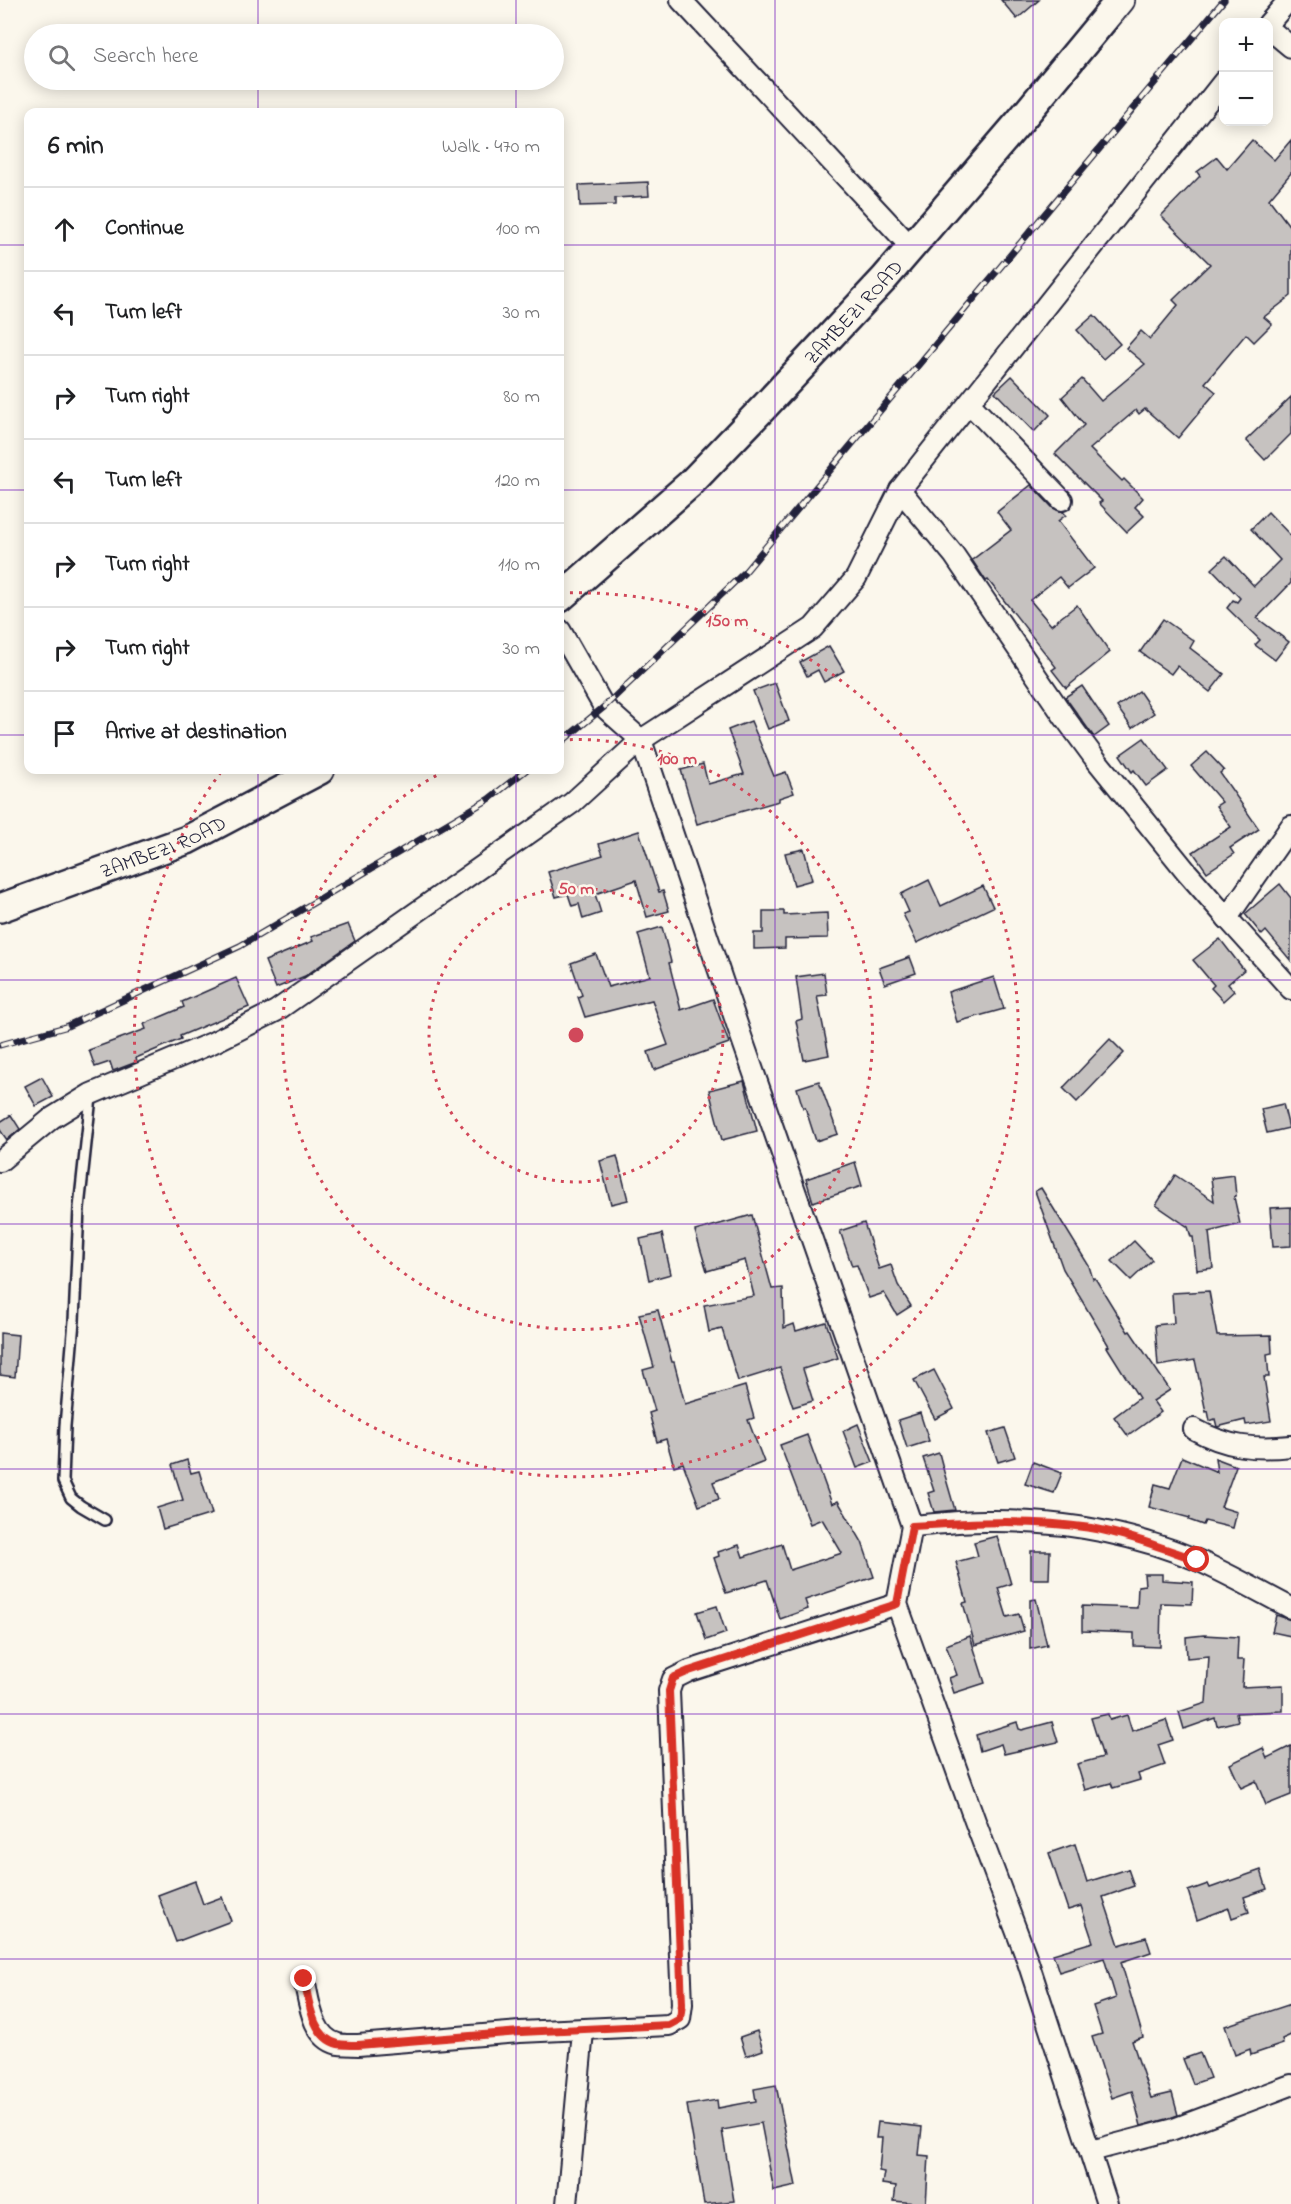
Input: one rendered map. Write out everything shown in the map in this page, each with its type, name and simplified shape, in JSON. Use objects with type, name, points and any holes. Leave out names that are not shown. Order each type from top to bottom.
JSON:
[{"type":"main road","name":"ZAMBEZI ROAD","points":[[564,594],[690,484],[884,279],[1120,0]]},
{"type":"main road","name":"ZAMBEZI ROAD","points":[[0,908],[187,840],[312,774]]},
{"type":"street","points":[[681,0],[911,247]]},
{"type":"street","points":[[1273,21],[1289,0]]},
{"type":"street","points":[[1273,30],[1291,47]]},
{"type":"street","points":[[0,1161],[52,1118],[91,1094],[213,1043],[276,1011],[572,803],[641,740],[813,628],[856,578],[900,490],[1219,87]]},
{"type":"street","points":[[970,404],[1062,500]]},
{"type":"street","points":[[900,490],[954,555],[1093,756],[1186,871],[1291,989]]},
{"type":"street","points":[[564,637],[604,708],[641,740],[742,1039],[912,1526],[897,1604],[1027,1959],[1107,2204]]},
{"type":"street","points":[[1227,918],[1291,826]]},
{"type":"street","points":[[1194,1429],[1226,1444],[1250,1448],[1291,1446]]},
{"type":"street","points":[[912,1526],[984,1521],[1026,1521],[1093,1529],[1149,1543],[1197,1560],[1291,1608]]},
{"type":"street","points":[[304,1979],[312,2012],[321,2034],[336,2044],[358,2045],[520,2032],[583,2031],[669,2025],[680,2019],[682,2004],[669,1691],[673,1678],[897,1604]]},
{"type":"street","points":[[567,2204],[583,2031]]},
{"type":"street","points":[[1091,2151],[1171,2130],[1291,2085]]},
{"type":"lane","points":[[91,1094],[79,1208],[63,1481],[71,1498],[105,1520]]},
{"type":"building","points":[[1001,0],[1039,0],[1017,19]]},
{"type":"building","points":[[1252,140],[1274,160],[1291,140],[1291,173],[1269,199],[1291,228],[1291,296],[1264,317],[1272,324],[1254,342],[1246,334],[1205,383],[1216,392],[1178,438],[1145,409],[1139,414],[1136,410],[1090,449],[1143,498],[1135,507],[1144,516],[1127,532],[1099,503],[1102,501],[1055,454],[1084,425],[1062,397],[1082,379],[1101,401],[1145,364],[1126,348],[1141,331],[1150,339],[1178,305],[1173,300],[1210,264],[1161,216],[1200,176],[1197,172],[1217,157],[1227,169]]},
{"type":"building","points":[[648,182],[649,196],[615,198],[615,205],[580,206],[579,185]]},
{"type":"building","points":[[1094,315],[1120,344],[1103,359],[1077,330]]},
{"type":"building","points":[[1012,376],[1050,415],[1034,432],[995,392]]},
{"type":"building","points":[[1291,397],[1291,434],[1265,460],[1246,440]]},
{"type":"building","points":[[1031,485],[1053,508],[1066,515],[1058,521],[1094,568],[1068,588],[1059,577],[1030,600],[1051,625],[1077,605],[1110,652],[1066,688],[1052,670],[1056,667],[988,580],[986,581],[972,560],[1011,530],[997,512]]},
{"type":"building","points":[[1268,512],[1291,536],[1291,583],[1257,618],[1289,642],[1275,660],[1255,645],[1260,640],[1227,608],[1233,600],[1237,602],[1240,598],[1212,569],[1226,556],[1254,586],[1280,560],[1251,529]]},
{"type":"building","points":[[1163,619],[1194,641],[1190,648],[1224,674],[1210,692],[1177,666],[1171,674],[1140,652]]},
{"type":"building","points":[[829,646],[844,671],[824,682],[818,670],[807,676],[800,662]]},
{"type":"building","points":[[775,683],[789,721],[768,729],[753,691]]},
{"type":"building","points":[[1082,686],[1109,726],[1094,737],[1065,697]]},
{"type":"building","points":[[1139,691],[1154,713],[1132,728],[1117,707]]},
{"type":"building","points":[[751,721],[774,776],[786,772],[794,793],[779,798],[779,801],[697,824],[681,770],[703,764],[708,784],[744,774],[728,730]]},
{"type":"building","points":[[1144,738],[1168,770],[1146,786],[1120,755]]},
{"type":"building","points":[[1207,752],[1224,770],[1220,773],[1259,829],[1230,848],[1234,854],[1207,872],[1193,852],[1231,827],[1216,806],[1222,802],[1191,766]]},
{"type":"building","points":[[639,831],[659,892],[663,891],[669,911],[647,917],[636,880],[595,894],[601,913],[583,919],[579,904],[572,906],[568,894],[556,897],[548,872],[603,855],[599,844]]},
{"type":"building","points":[[804,849],[812,880],[794,885],[785,853]]},
{"type":"building","points":[[929,880],[941,906],[983,886],[993,907],[917,943],[903,914],[909,912],[901,894]]},
{"type":"building","points":[[1280,884],[1291,898],[1291,961],[1266,931],[1262,935],[1245,914]]},
{"type":"building","points":[[763,911],[784,911],[784,915],[827,913],[828,938],[785,939],[785,948],[754,949],[754,933],[763,933]]},
{"type":"building","points":[[348,924],[355,941],[305,976],[276,988],[265,961],[313,941],[311,937]]},
{"type":"building","points":[[662,927],[681,1010],[713,999],[729,1043],[654,1070],[648,1052],[668,1045],[652,1000],[585,1017],[578,997],[582,995],[571,963],[596,954],[608,987],[650,976],[638,934]]},
{"type":"building","points":[[1220,939],[1244,970],[1228,984],[1234,991],[1223,1001],[1211,988],[1214,985],[1193,960]]},
{"type":"building","points":[[910,957],[916,973],[885,984],[879,968]]},
{"type":"building","points":[[824,973],[827,995],[817,996],[829,1055],[804,1060],[796,1021],[802,1019],[796,977]]},
{"type":"building","points":[[994,977],[1004,1009],[957,1022],[948,992]]},
{"type":"building","points":[[236,978],[249,1007],[180,1036],[181,1039],[136,1058],[137,1062],[113,1071],[110,1062],[95,1067],[89,1050],[146,1029],[144,1024],[184,1007],[182,1002]]},
{"type":"building","points":[[1110,1039],[1124,1053],[1077,1102],[1063,1088]]},
{"type":"building","points":[[42,1077],[53,1097],[36,1106],[25,1086]]},
{"type":"building","points":[[744,1081],[757,1131],[722,1140],[709,1090]]},
{"type":"building","points":[[819,1081],[838,1134],[816,1141],[797,1088]]},
{"type":"building","points":[[1283,1104],[1289,1128],[1267,1133],[1261,1109]]},
{"type":"building","points":[[11,1115],[20,1129],[7,1140],[0,1130],[0,1122]]},
{"type":"building","points":[[617,1156],[628,1200],[611,1204],[600,1161]]},
{"type":"building","points":[[855,1162],[862,1186],[813,1202],[806,1179]]},
{"type":"building","points":[[1175,1175],[1214,1201],[1211,1178],[1234,1175],[1236,1196],[1234,1197],[1240,1224],[1209,1232],[1213,1268],[1197,1270],[1193,1237],[1188,1227],[1156,1205]]},
{"type":"building","points":[[1041,1188],[1089,1266],[1093,1279],[1095,1278],[1128,1332],[1130,1331],[1170,1390],[1153,1401],[1161,1412],[1128,1436],[1114,1417],[1139,1398],[1063,1269],[1035,1191]]},
{"type":"building","points":[[1291,1207],[1291,1246],[1273,1247],[1270,1208]]},
{"type":"building","points":[[752,1215],[772,1289],[783,1288],[784,1328],[794,1324],[796,1331],[826,1322],[838,1358],[803,1369],[813,1401],[793,1407],[780,1368],[738,1381],[722,1329],[709,1332],[704,1305],[754,1296],[745,1260],[707,1271],[695,1231]]},
{"type":"building","points":[[864,1223],[879,1269],[891,1265],[898,1285],[911,1306],[897,1315],[884,1293],[869,1298],[857,1265],[852,1266],[840,1231]]},
{"type":"building","points":[[662,1234],[671,1274],[649,1280],[640,1239]]},
{"type":"building","points":[[1134,1241],[1152,1260],[1131,1280],[1112,1261]]},
{"type":"building","points":[[1209,1291],[1217,1336],[1271,1335],[1272,1353],[1267,1354],[1269,1377],[1264,1377],[1271,1421],[1246,1425],[1245,1420],[1217,1427],[1215,1419],[1210,1421],[1208,1411],[1206,1412],[1195,1360],[1158,1366],[1155,1325],[1174,1323],[1172,1293]]},
{"type":"building","points":[[658,1310],[685,1404],[745,1386],[754,1418],[748,1420],[764,1462],[713,1482],[719,1499],[699,1506],[683,1463],[674,1466],[666,1439],[657,1442],[649,1413],[655,1411],[643,1370],[654,1367],[639,1314]]},
{"type":"building","points":[[0,1333],[18,1335],[15,1377],[0,1375]]},
{"type":"building","points":[[934,1370],[954,1409],[935,1419],[914,1380]]},
{"type":"building","points":[[920,1413],[929,1441],[907,1448],[898,1420]]},
{"type":"building","points":[[858,1424],[873,1462],[857,1468],[843,1431]]},
{"type":"building","points":[[1005,1428],[1015,1457],[998,1462],[988,1433]]},
{"type":"building","points":[[807,1435],[832,1504],[838,1501],[862,1542],[874,1577],[805,1600],[808,1609],[780,1619],[767,1580],[726,1593],[714,1558],[719,1556],[718,1552],[739,1545],[743,1557],[782,1544],[790,1570],[842,1553],[822,1519],[810,1524],[780,1445]]},
{"type":"building","points":[[939,1453],[955,1510],[934,1512],[928,1493],[934,1491],[923,1458]]},
{"type":"building","points":[[1182,1457],[1217,1472],[1215,1458],[1236,1466],[1221,1507],[1237,1512],[1233,1528],[1205,1521],[1203,1525],[1189,1520],[1190,1518],[1149,1507],[1155,1484],[1170,1488]]},
{"type":"building","points":[[187,1460],[191,1473],[199,1471],[212,1514],[163,1529],[157,1508],[183,1500],[172,1465]]},
{"type":"building","points":[[1033,1462],[1062,1473],[1054,1493],[1025,1484]]},
{"type":"building","points":[[997,1536],[1011,1584],[998,1588],[1007,1617],[1019,1614],[1024,1631],[975,1645],[963,1603],[967,1602],[956,1562],[978,1556],[974,1542]]},
{"type":"building","points":[[1031,1551],[1050,1551],[1049,1579],[1031,1579]]},
{"type":"building","points":[[1144,1574],[1162,1574],[1162,1580],[1193,1582],[1192,1604],[1161,1603],[1160,1647],[1134,1646],[1134,1633],[1082,1631],[1082,1606],[1137,1608],[1138,1586],[1145,1585]]},
{"type":"building","points":[[1036,1599],[1047,1645],[1030,1649],[1030,1600]]},
{"type":"building","points":[[717,1606],[726,1633],[706,1640],[697,1612]]},
{"type":"building","points":[[1276,1615],[1291,1620],[1291,1636],[1272,1632]]},
{"type":"building","points":[[1204,1635],[1238,1637],[1237,1660],[1244,1660],[1242,1687],[1283,1685],[1283,1711],[1236,1713],[1238,1721],[1217,1726],[1215,1718],[1184,1729],[1179,1712],[1206,1703],[1209,1656],[1187,1658],[1186,1637]]},
{"type":"building","points":[[970,1636],[985,1683],[954,1693],[949,1678],[957,1675],[946,1645]]},
{"type":"building","points":[[1108,1714],[1110,1720],[1127,1715],[1132,1731],[1166,1720],[1173,1740],[1158,1745],[1165,1765],[1138,1774],[1140,1780],[1113,1788],[1111,1783],[1085,1790],[1077,1764],[1103,1757],[1091,1718]]},
{"type":"building","points":[[1017,1722],[1019,1729],[1022,1730],[1052,1722],[1058,1742],[1004,1754],[1001,1744],[980,1751],[976,1735]]},
{"type":"building","points":[[1291,1746],[1291,1795],[1266,1805],[1256,1781],[1241,1788],[1230,1764],[1263,1748],[1267,1758]]},
{"type":"building","points":[[1075,1844],[1087,1882],[1128,1869],[1134,1886],[1103,1897],[1119,1945],[1146,1937],[1151,1952],[1121,1962],[1143,2037],[1132,2041],[1151,2098],[1172,2093],[1178,2115],[1167,2119],[1141,2126],[1132,2091],[1112,2098],[1092,2037],[1102,2034],[1093,2006],[1116,1998],[1104,1958],[1059,1972],[1053,1954],[1093,1942],[1081,1906],[1068,1910],[1049,1853]]},
{"type":"building","points":[[1261,1870],[1267,1889],[1244,1897],[1249,1912],[1232,1918],[1229,1908],[1197,1920],[1188,1891],[1208,1884],[1210,1888]]},
{"type":"building","points":[[195,1881],[203,1904],[222,1897],[231,1921],[176,1942],[158,1895]]},
{"type":"building","points":[[1291,2004],[1291,2035],[1282,2039],[1283,2044],[1251,2055],[1250,2049],[1235,2055],[1225,2026]]},
{"type":"building","points":[[757,2031],[763,2050],[746,2056],[740,2037]]},
{"type":"building","points":[[1200,2053],[1210,2078],[1193,2084],[1183,2059]]},
{"type":"building","points":[[776,2085],[796,2186],[774,2191],[761,2123],[722,2130],[734,2201],[704,2204],[687,2105],[717,2100],[718,2108],[756,2101],[754,2089]]},
{"type":"building","points":[[878,2122],[922,2127],[919,2155],[929,2156],[926,2204],[894,2201],[896,2186],[882,2184],[884,2172],[879,2171],[882,2138],[876,2138]]},
{"type":"railway","points":[[564,740],[604,707],[744,573],[1224,0]]},
{"type":"railway","points":[[0,1045],[65,1027],[240,946],[489,799],[521,774]]},
{"type":"route","points":[[304,1979],[312,2012],[321,2034],[336,2044],[358,2045],[520,2032],[583,2031],[669,2025],[680,2019],[682,2004],[669,1691],[673,1678],[897,1604],[912,1526],[984,1521],[1026,1521],[1093,1529],[1149,1543],[1197,1560]]}]
